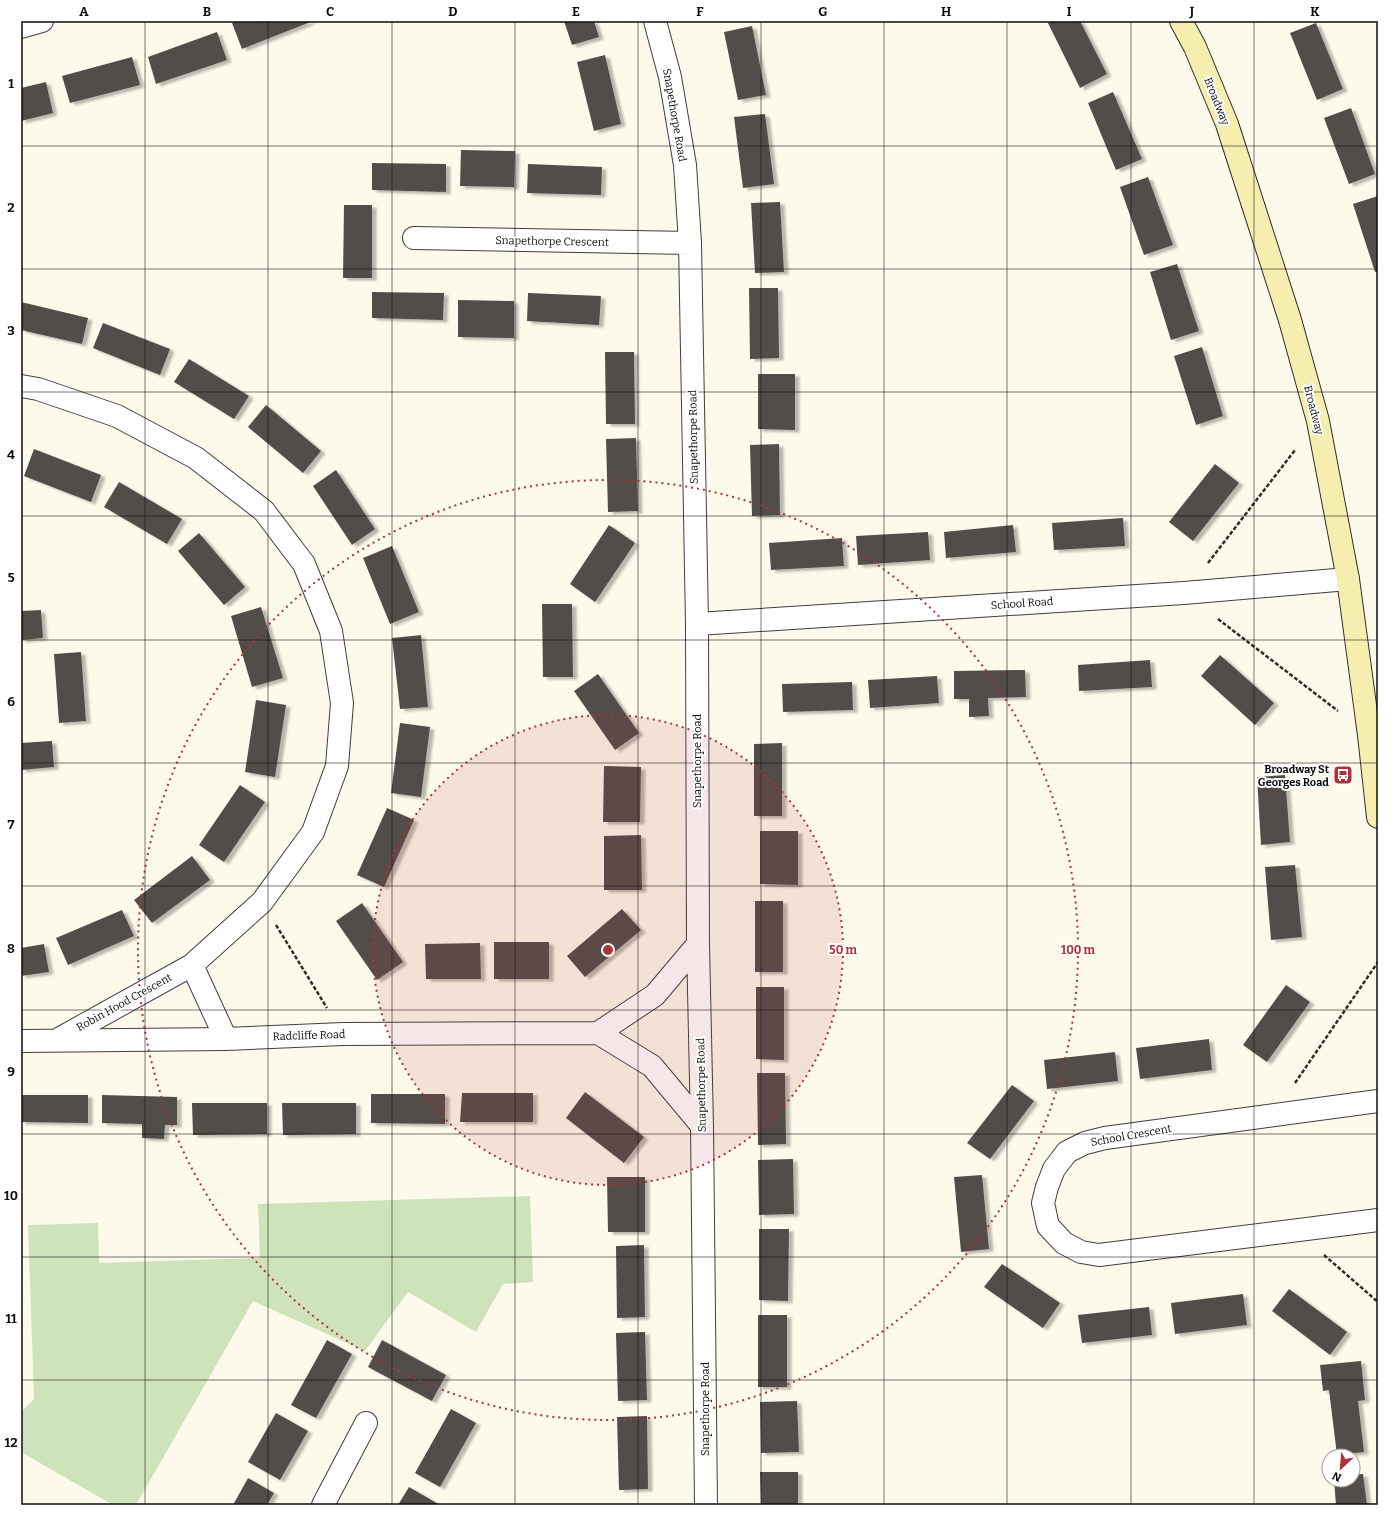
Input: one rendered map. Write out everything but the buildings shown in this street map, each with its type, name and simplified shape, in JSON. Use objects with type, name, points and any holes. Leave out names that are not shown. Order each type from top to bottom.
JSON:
[{"type":"street","points":[[21,27],[42,21]]},
{"type":"street","name":"Snapethorpe Road","points":[[655,21],[670,78],[684,165],[690,243],[697,624],[698,944],[702,1126],[706,1505]]},
{"type":"street","name":"Broadway","points":[[1181,21],[1195,47],[1227,124],[1290,320],[1318,421],[1348,579],[1375,758],[1378,817]]},
{"type":"street","name":"Snapethorpe Crescent","points":[[414,238],[690,243]]},
{"type":"street","name":"Robin Hood Crescent","points":[[21,386],[38,389],[118,416],[196,458],[264,511],[304,564],[331,631],[342,703],[337,766],[313,832],[262,902],[192,965],[57,1040]]},
{"type":"street","name":"School Road","points":[[697,624],[1184,592],[1348,579]]},
{"type":"street","points":[[698,944],[655,995],[598,1033],[652,1066],[702,1126]]},
{"type":"street","points":[[192,965],[226,1039]]},
{"type":"street","name":"Radcliffe Road","points":[[21,1041],[226,1039],[343,1034],[598,1033]]},
{"type":"street","name":"School Crescent","points":[[1378,1101],[1105,1138],[1085,1144],[1067,1152],[1054,1169],[1043,1203],[1048,1226],[1064,1243],[1080,1252],[1099,1255],[1120,1254],[1378,1220]]},
{"type":"street","points":[[323,1505],[366,1423]]},
{"type":"path","points":[[262,902],[343,1034]]},
{"type":"path","points":[[1275,1114],[1378,962]]},
{"type":"path","points":[[1295,1230],[1378,1302]]},
{"type":"green space","points":[[530,1196],[533,1282],[503,1284],[476,1332],[408,1292],[365,1351],[253,1301],[136,1505],[113,1505],[21,1452],[21,1412],[34,1399],[28,1225],[98,1223],[99,1263],[260,1258],[258,1204]]},
{"type":"place","name":"Broadway St Georges Road","points":[[1343,775]]}]
